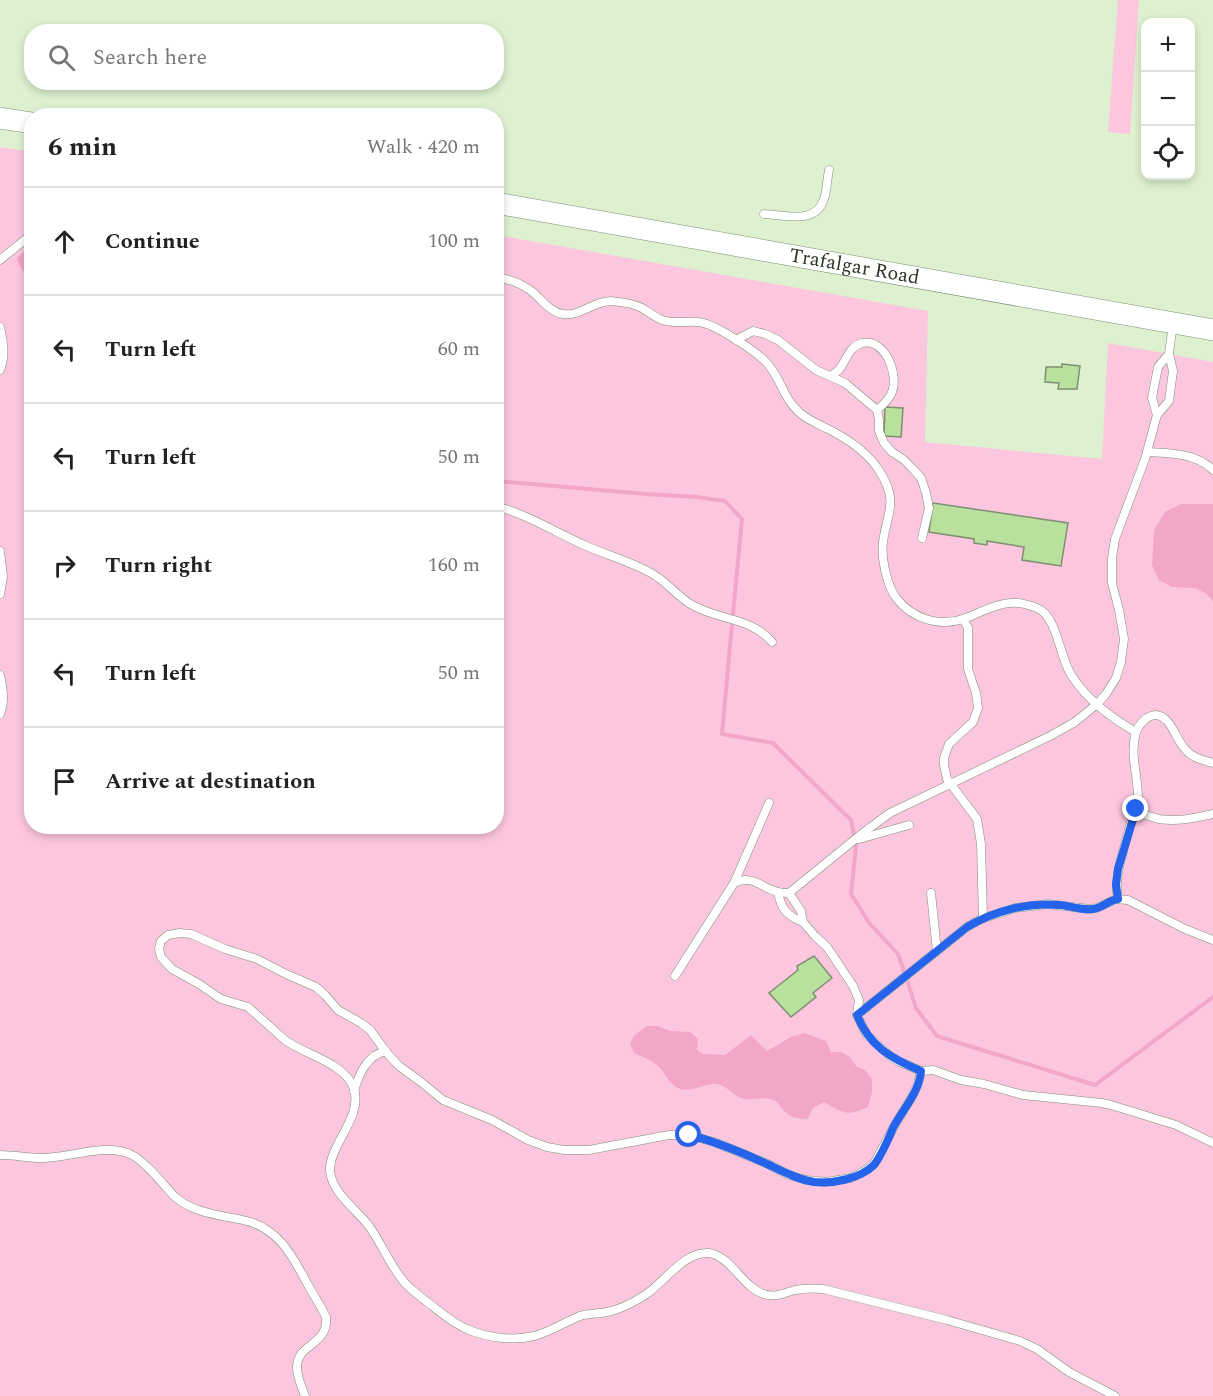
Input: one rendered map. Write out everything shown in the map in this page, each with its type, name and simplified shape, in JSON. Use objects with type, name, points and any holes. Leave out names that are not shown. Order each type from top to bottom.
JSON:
[{"type":"main road","points":[[0,118],[24,122]]},
{"type":"main road","name":"Trafalgar Road","points":[[504,204],[1213,330]]},
{"type":"lane","points":[[764,214],[810,216],[819,209],[826,192],[829,170]]},
{"type":"lane","points":[[0,260],[24,240]]},
{"type":"lane","points":[[504,279],[514,281],[532,291],[551,309],[562,314],[611,301],[640,307],[671,322],[703,323],[736,340],[765,361],[781,385],[785,397],[796,410],[851,442],[880,472],[888,488],[891,506],[883,542],[884,557],[888,582],[897,600],[913,614],[929,621],[963,619],[1004,604],[1017,603],[1040,609],[1052,624],[1070,674],[1097,704],[1136,732]]},
{"type":"lane","points":[[734,883],[742,879],[758,882],[778,892],[789,893],[890,813],[1050,736],[1075,722],[1106,694],[1116,678],[1124,639],[1112,583],[1115,540],[1136,487],[1157,415],[1168,401],[1173,371],[1169,354],[1173,322]]},
{"type":"lane","points":[[0,327],[4,349],[0,370]]},
{"type":"lane","points":[[736,340],[753,331],[778,340],[816,370],[844,382],[877,410],[879,431],[884,443],[921,478],[929,508],[922,538]]},
{"type":"lane","points":[[830,376],[838,371],[856,345],[864,342],[877,346],[888,358],[894,383],[892,392],[877,410]]},
{"type":"lane","points":[[1157,415],[1152,398],[1158,367],[1169,354]]},
{"type":"lane","points":[[1147,452],[1196,458],[1213,470]]},
{"type":"lane","points":[[504,508],[544,524],[581,544],[621,558],[652,573],[689,603],[754,627],[772,642]]},
{"type":"lane","points":[[0,551],[3,577],[0,594]]},
{"type":"lane","points":[[963,619],[968,628],[968,669],[978,708],[973,722],[955,738],[946,751],[944,765],[951,784],[977,819],[981,844],[983,918]]},
{"type":"lane","points":[[0,675],[4,697],[0,714]]},
{"type":"lane","points":[[1118,899],[1116,885],[1118,869],[1138,803],[1134,743],[1140,724],[1149,716],[1163,717],[1180,744],[1189,753],[1213,763]]},
{"type":"lane","points":[[675,976],[734,883],[769,803]]},
{"type":"lane","points":[[1136,812],[1167,820],[1213,814]]},
{"type":"lane","points":[[855,840],[909,825]]},
{"type":"lane","points":[[778,892],[781,905],[792,918],[803,922],[827,947],[853,986],[859,1000],[857,1015],[867,1035],[900,1062],[921,1071],[933,1070],[961,1080],[1032,1097],[1102,1103],[1158,1119],[1197,1134],[1213,1143]]},
{"type":"lane","points":[[789,893],[801,911],[803,922]]},
{"type":"lane","points":[[931,893],[937,951]]},
{"type":"lane","points":[[857,1015],[967,927],[983,918],[1014,908],[1048,904],[1089,909],[1118,899],[1128,900],[1185,929],[1213,940]]},
{"type":"lane","points":[[921,1071],[914,1095],[874,1164],[851,1178],[814,1182],[789,1175],[732,1149],[689,1135],[669,1135],[589,1150],[564,1150],[528,1140],[492,1120],[443,1101],[399,1066],[366,1027],[338,1010],[316,987],[257,959],[225,949],[191,934],[168,935],[161,941],[159,949],[161,957],[172,969],[215,996],[252,1010],[292,1045],[324,1060],[347,1078],[354,1088],[354,1108],[332,1161],[330,1173],[333,1184],[369,1226],[393,1268],[407,1286],[444,1315],[468,1330],[502,1338],[537,1336],[580,1316],[608,1312],[648,1294],[687,1259],[710,1253],[720,1258],[754,1289],[765,1295],[775,1296],[809,1288],[823,1289],[992,1332],[1027,1343],[1069,1372],[1115,1396]]},
{"type":"lane","points":[[354,1091],[370,1058],[386,1051]]},
{"type":"lane","points":[[0,1155],[42,1158],[96,1151],[124,1152],[136,1157],[180,1202],[192,1208],[262,1226],[272,1233],[291,1256],[326,1317],[326,1326],[322,1335],[306,1349],[297,1362],[298,1375],[305,1396]]},
{"type":"shaded area","points":[[1118,0],[1139,0],[1130,134],[1108,132]]},
{"type":"shaded area","points":[[0,147],[24,151],[24,834],[504,834],[504,236],[928,311],[925,442],[1102,459],[1108,343],[1213,362],[1213,1396],[0,1396]]},
{"type":"shaded area","points":[[24,252],[24,272],[17,258]]},
{"type":"shaded area","points":[[1181,504],[1213,504],[1213,601],[1207,594],[1195,588],[1172,587],[1159,580],[1152,565],[1154,530],[1165,512]]},
{"type":"shaded area","points":[[647,1026],[690,1032],[698,1039],[697,1050],[703,1054],[725,1055],[751,1035],[767,1051],[791,1037],[805,1033],[826,1041],[831,1052],[842,1052],[850,1057],[856,1066],[865,1070],[872,1079],[872,1092],[868,1107],[850,1113],[824,1102],[813,1108],[807,1119],[803,1119],[788,1114],[773,1100],[741,1098],[720,1085],[681,1089],[673,1085],[655,1064],[634,1053],[630,1044],[634,1036]]},
{"type":"building","points":[[1062,364],[1080,366],[1077,389],[1058,389],[1059,383],[1045,382],[1046,367],[1062,367]]},
{"type":"building","points":[[885,407],[903,408],[901,437],[884,436]]},
{"type":"building","points":[[933,503],[1068,523],[1061,566],[1022,560],[1024,547],[987,541],[987,545],[974,543],[974,539],[929,532]]},
{"type":"building","points":[[814,956],[832,978],[813,993],[816,997],[791,1017],[769,993],[798,970],[797,966]]},
{"type":"waterway","points":[[504,482],[725,501],[742,519],[733,614]]},
{"type":"waterway","points":[[732,624],[722,734],[773,743],[851,820],[854,835]]},
{"type":"waterway","points":[[856,846],[851,894],[870,924],[898,954],[905,974]]},
{"type":"waterway","points":[[908,983],[916,1008],[937,1036],[1095,1085],[1213,997]]},
{"type":"route","points":[[689,1135],[732,1149],[789,1175],[814,1182],[851,1178],[868,1169],[879,1156],[901,1114],[914,1095],[921,1071],[890,1056],[867,1035],[857,1015],[967,927],[981,919],[1026,906],[1048,904],[1089,909],[1118,899],[1116,879],[1136,809]]}]
